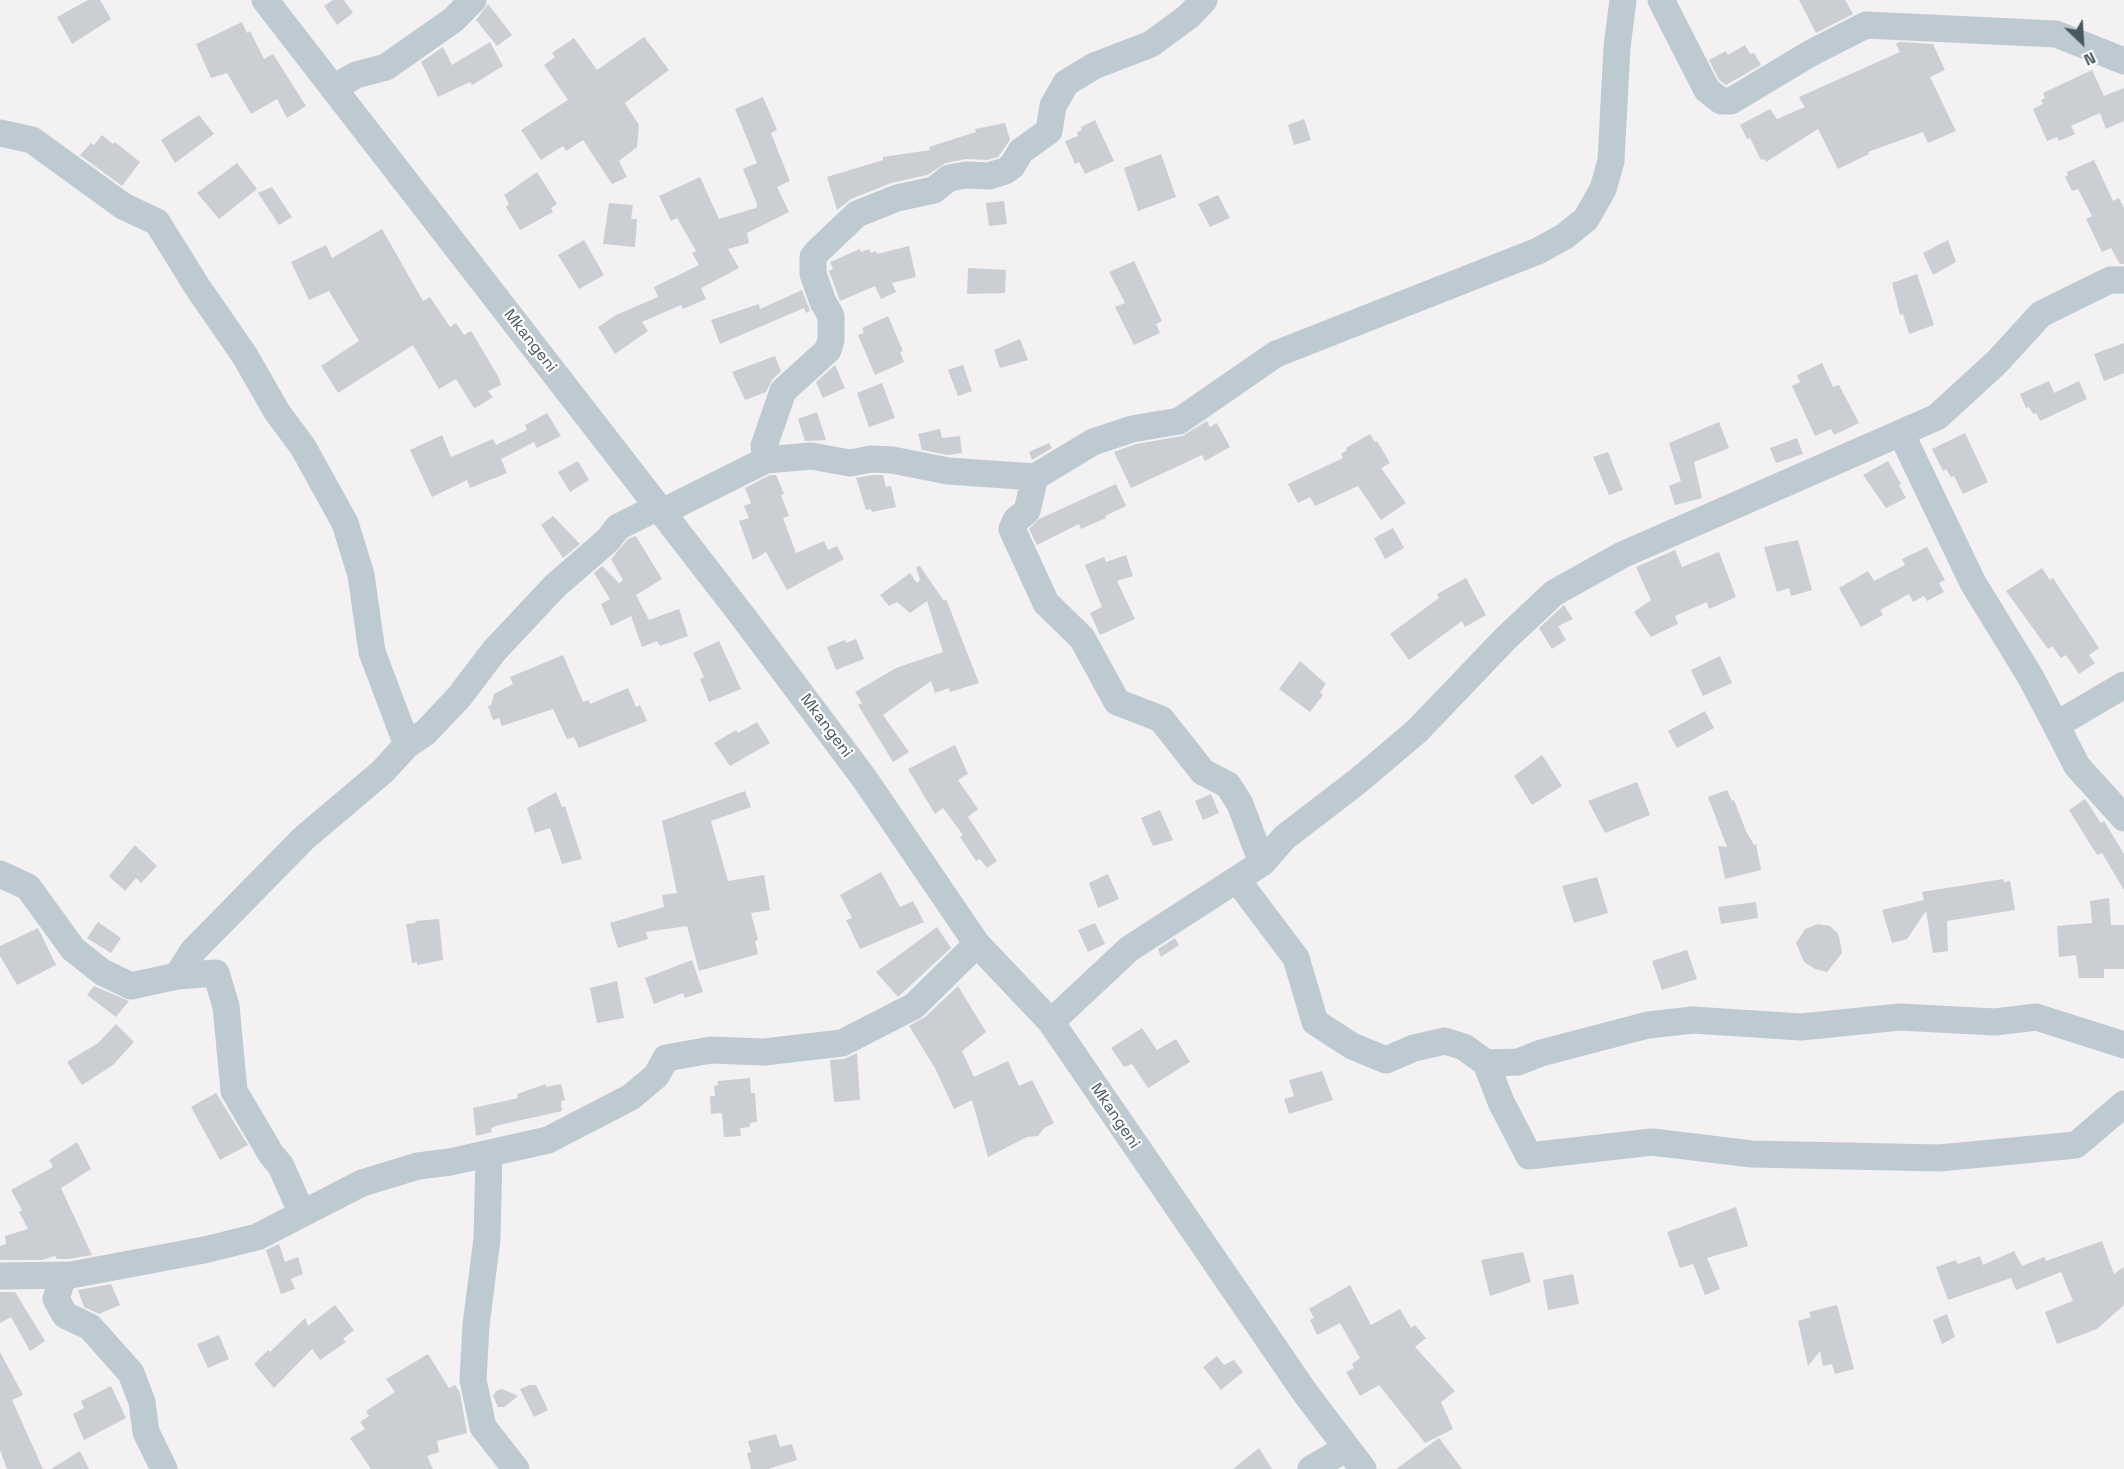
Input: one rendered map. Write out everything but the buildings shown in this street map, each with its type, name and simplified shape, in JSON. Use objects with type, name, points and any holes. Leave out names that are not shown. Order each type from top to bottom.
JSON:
[{"type":"street","name":"Mkangeni","points":[[265,0],[660,510],[864,778],[976,944],[1051,1022],[1306,1394],[1363,1469]]},
{"type":"street","points":[[333,88],[356,75],[386,68],[453,20],[473,0]]},
{"type":"street","points":[[766,460],[764,446],[783,391],[823,356],[831,340],[831,316],[823,302],[813,274],[813,257],[818,251],[857,214],[897,198],[934,190],[949,178],[966,175],[989,176],[1005,171],[1012,166],[1021,151],[1049,131],[1053,106],[1066,83],[1094,66],[1151,44],[1189,16],[1204,0]]},
{"type":"street","points":[[177,976],[193,951],[304,838],[382,772],[407,745],[426,732],[459,697],[494,651],[555,586],[608,540],[618,527],[660,510],[766,460],[811,456],[850,463],[871,459],[892,460],[948,471],[1035,477],[1093,442],[1132,429],[1179,422],[1276,354],[1527,255],[1565,236],[1586,219],[1603,189],[1611,161],[1617,47],[1623,0]]},
{"type":"street","points":[[1661,0],[1707,90],[1720,100],[1731,100],[1811,52],[1866,25],[2056,34],[2124,61]]},
{"type":"street","points":[[0,133],[32,140],[123,206],[157,222],[198,288],[245,356],[277,412],[303,447],[345,523],[362,575],[372,652],[407,745]]},
{"type":"street","points":[[1051,1022],[1129,949],[1192,906],[1238,881],[1262,863],[1285,837],[1358,781],[1417,731],[1506,638],[1554,593],[1622,555],[1937,417],[1997,362],[2042,314],[2110,280],[2124,280]]},
{"type":"street","points":[[1901,433],[1973,583],[2030,676],[2077,766],[2124,818]]},
{"type":"street","points":[[1035,477],[1028,511],[1016,520],[1012,529],[1046,603],[1082,638],[1118,702],[1161,719],[1203,771],[1227,785],[1240,804],[1262,863]]},
{"type":"street","points":[[2056,724],[2124,686]]},
{"type":"street","points":[[0,874],[28,887],[73,949],[102,972],[131,986],[177,976],[216,973],[226,1006],[234,1091],[271,1154],[281,1166],[302,1214]]},
{"type":"street","points":[[1238,881],[1296,958],[1315,1022],[1352,1046],[1386,1060],[1414,1048],[1445,1041],[1464,1047],[1486,1063],[1528,1156],[1652,1142],[1752,1154],[1938,1158],[2076,1145],[2124,1104]]},
{"type":"street","points":[[0,1276],[63,1275],[247,1240],[362,1183],[418,1166],[489,1154],[548,1140],[631,1097],[656,1076],[666,1058],[711,1050],[764,1052],[842,1042],[914,1006],[976,944]]},
{"type":"street","points":[[1486,1063],[1518,1062],[1541,1053],[1648,1025],[1693,1020],[1801,1027],[1900,1017],[1995,1022],[2036,1017],[2124,1045]]},
{"type":"street","points":[[489,1154],[487,1239],[476,1324],[473,1380],[483,1426],[516,1469]]},
{"type":"street","points":[[63,1275],[56,1299],[64,1315],[90,1327],[131,1373],[142,1402],[146,1432],[164,1469]]},
{"type":"street","points":[[1311,1469],[1347,1448]]}]
